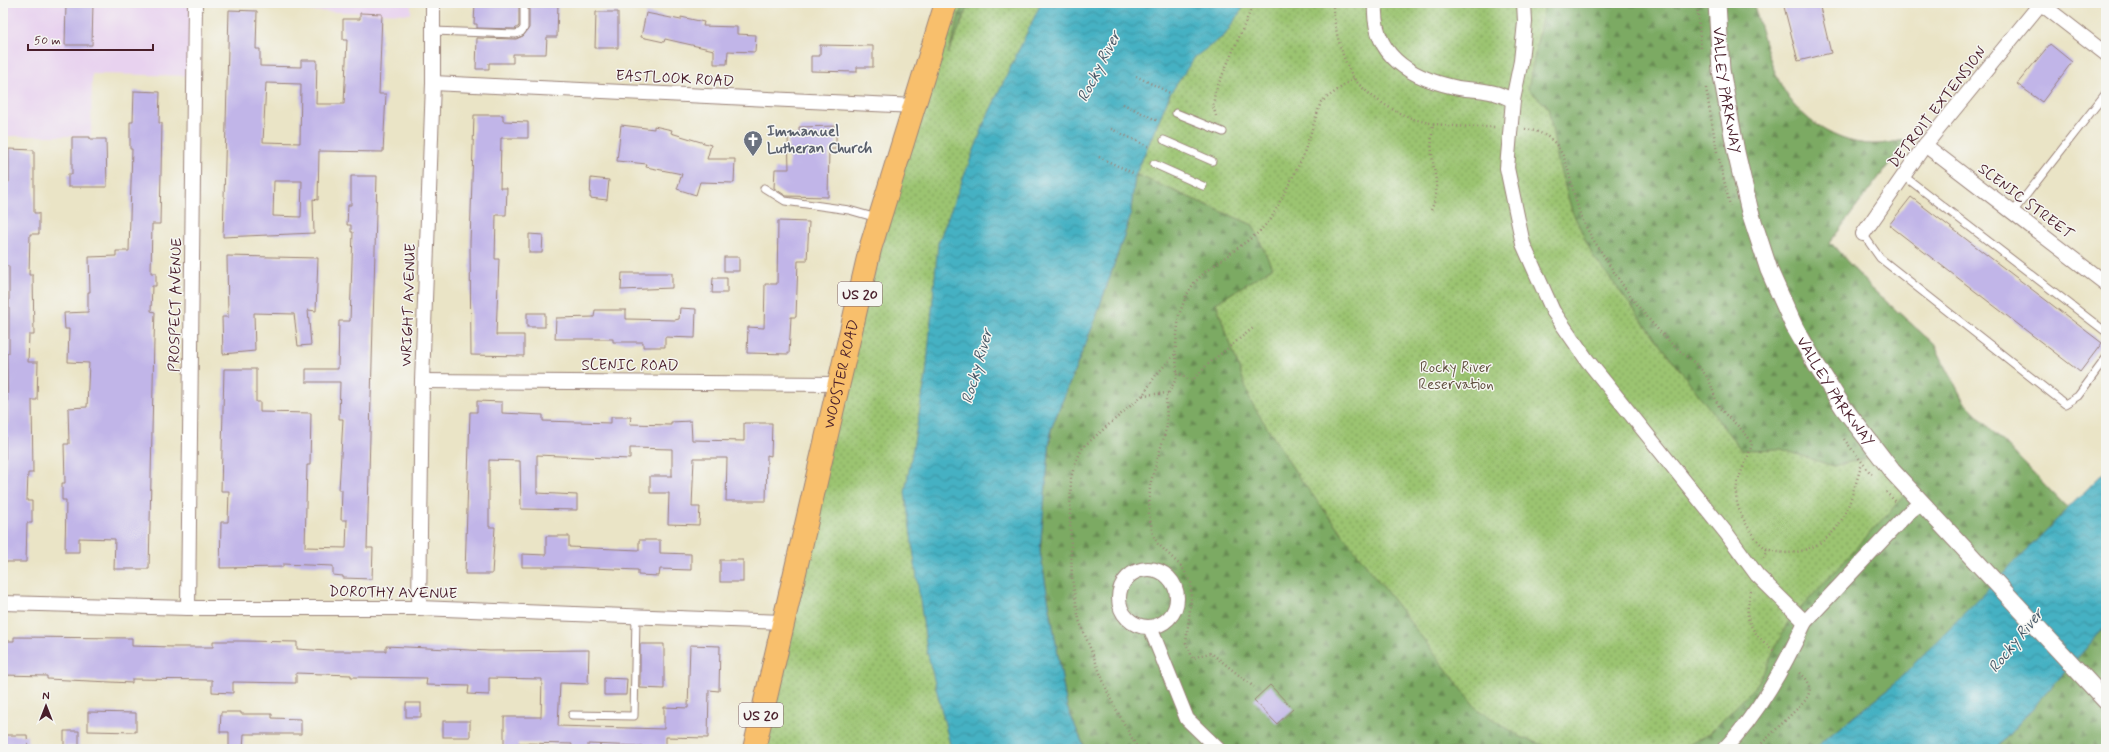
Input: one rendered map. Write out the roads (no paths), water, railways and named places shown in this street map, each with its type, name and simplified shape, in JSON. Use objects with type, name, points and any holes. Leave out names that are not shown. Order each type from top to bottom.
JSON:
[{"type":"main road","name":"WOOSTER ROAD","points":[[754,749],[782,622],[870,249],[946,3]]},
{"type":"street","name":"PROSPECT AVENUE","points":[[188,608],[195,3]]},
{"type":"street","name":"WRIGHT AVENUE","points":[[419,608],[422,381],[433,83],[433,3]]},
{"type":"street","points":[[1375,3],[1374,17],[1381,40],[1397,63],[1424,79],[1454,88],[1492,92],[1513,100]]},
{"type":"street","points":[[1524,3],[1524,38],[1513,100],[1507,168],[1523,244],[1553,311],[1587,360],[1727,534],[1757,575],[1805,622]]},
{"type":"street","name":"VALLEY PARKWAY","points":[[1717,3],[1721,70],[1736,152],[1750,212],[1769,270],[1794,326],[1840,402],[1869,443],[1921,503],[2106,701]]},
{"type":"street","points":[[2040,3],[2106,54]]},
{"type":"street","name":"DETROIT EXTENSION","points":[[1863,234],[1925,145],[2040,3]]},
{"type":"street","name":"EASTLOOK ROAD","points":[[433,83],[915,106]]},
{"type":"street","name":"SCENIC STREET","points":[[1925,145],[2106,284]]},
{"type":"street","name":"SCENIC ROAD","points":[[422,381],[839,384]]},
{"type":"street","points":[[1724,749],[1741,732],[1787,661],[1805,622],[1908,514],[1921,503]]},
{"type":"street","points":[[1142,569],[1155,570],[1167,576],[1175,587],[1177,600],[1174,612],[1165,622],[1150,627],[1140,626],[1128,620],[1120,610],[1118,597],[1122,584],[1130,574],[1142,569]]},
{"type":"street","name":"DOROTHY AVENUE","points":[[3,603],[188,608],[419,608],[782,622]]},
{"type":"street","points":[[1150,627],[1187,719],[1218,749]]},
{"type":"lane","points":[[433,31],[516,34],[521,32],[524,28],[524,3]]},
{"type":"lane","points":[[2013,212],[2106,93]]},
{"type":"lane","points":[[1176,113],[1224,132]]},
{"type":"lane","points":[[1164,140],[1212,161]]},
{"type":"lane","points":[[1154,164],[1203,186]]},
{"type":"lane","points":[[1904,176],[2106,330]]},
{"type":"lane","points":[[764,188],[785,201],[849,210],[880,218]]},
{"type":"lane","points":[[1863,234],[1880,258],[2065,404],[2078,396],[2106,358]]},
{"type":"lane","points":[[572,715],[634,716],[636,616]]},
{"type":"water","name":"Rocky River","points":[[1041,3],[1246,3],[1225,35],[1195,57],[1170,94],[1135,176],[1130,218],[1094,323],[1051,429],[1040,551],[1067,707],[1085,749],[951,749],[927,651],[905,492],[926,375],[938,243],[986,119]]},
{"type":"water","name":"Rocky River","points":[[2106,470],[2106,626],[1996,749],[1813,749],[1893,685]]},
{"type":"place","name":"Immanuel Lutheran Church","points":[[753,157]]},
{"type":"park label","name":"Rocky River Reservation","points":[[1456,376]]}]
